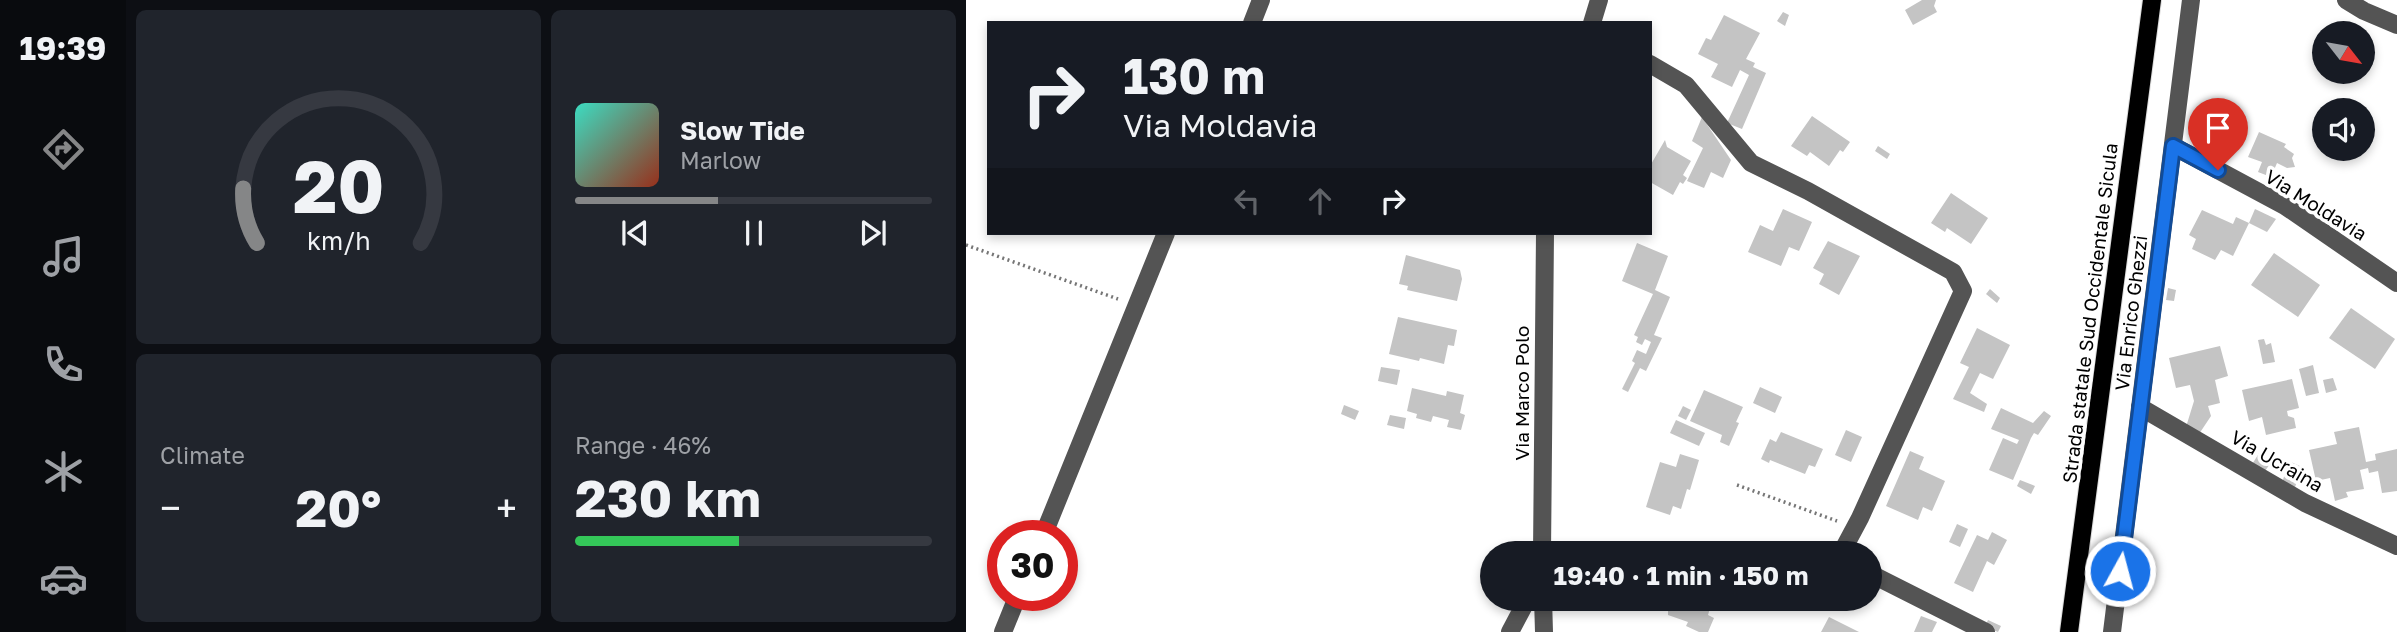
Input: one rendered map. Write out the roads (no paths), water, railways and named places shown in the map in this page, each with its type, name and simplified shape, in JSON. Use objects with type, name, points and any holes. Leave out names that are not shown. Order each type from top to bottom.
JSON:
[{"type":"main road","name":"Strada statale Sud Occidentale Sicula","points":[[2069,632],[2152,0]]},
{"type":"street","points":[[1253,21],[1261,0]]},
{"type":"street","points":[[1593,21],[1599,0]]},
{"type":"street","name":"Via Enrico Ghezzi","points":[[2112,632],[2191,0]]},
{"type":"street","points":[[2346,0],[2397,25]]},
{"type":"street","points":[[1652,65],[1686,85],[1751,163],[1808,191],[1953,272],[1963,291],[1848,541]]},
{"type":"street","name":"Via Moldavia","points":[[2173,146],[2285,206],[2397,283]]},
{"type":"street","points":[[1050,520],[1165,235]]},
{"type":"street","name":"Via Marco Polo","points":[[1542,541],[1545,235]]},
{"type":"street","name":"Via Ucraina","points":[[2140,407],[2305,503],[2397,546]]},
{"type":"street","points":[[1882,580],[1986,632]]},
{"type":"street","points":[[1003,632],[1012,611]]},
{"type":"street","points":[[1510,632],[1521,611]]},
{"type":"street","points":[[1543,611],[1544,632]]}]
